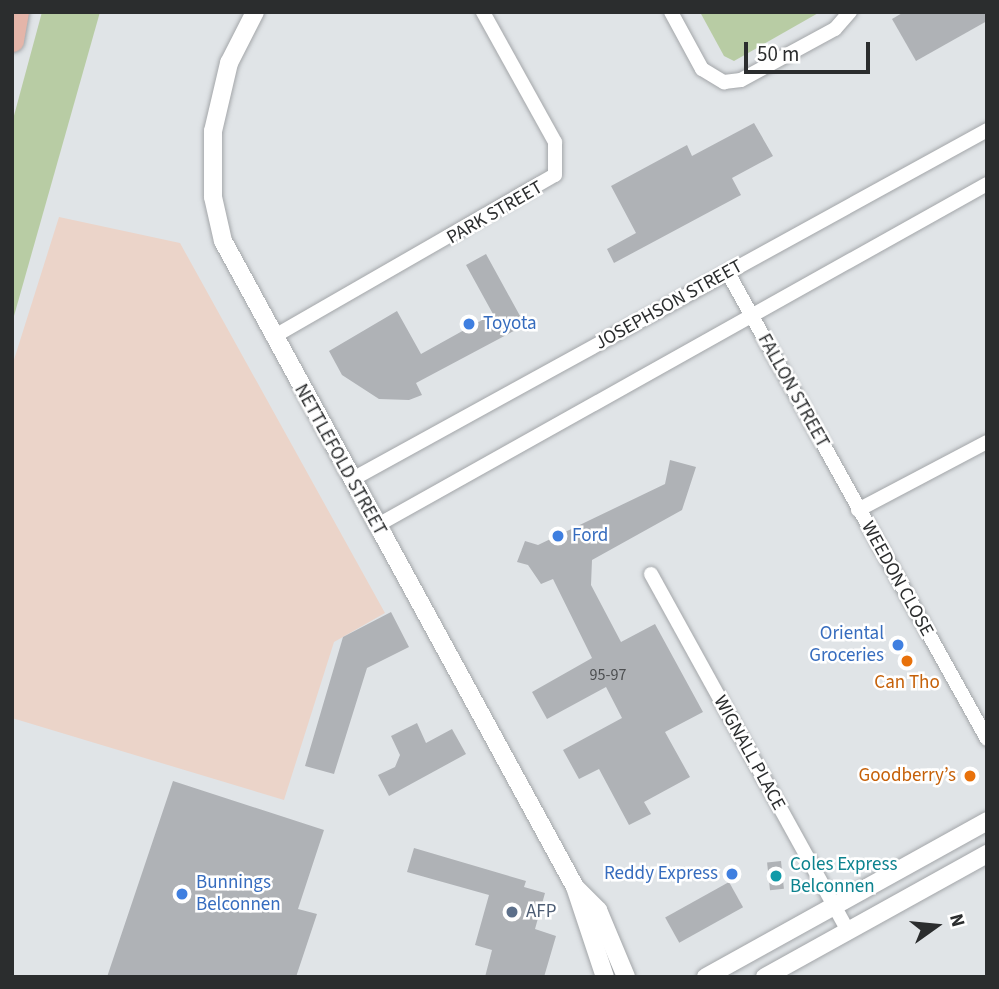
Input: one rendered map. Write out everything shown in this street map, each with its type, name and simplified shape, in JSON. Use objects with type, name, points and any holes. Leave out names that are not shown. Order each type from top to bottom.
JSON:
[{"type":"main road","points":[[12,40],[17,12]]},
{"type":"street","name":"NETTLEFOLD STREET","points":[[255,12],[222,86],[213,131],[213,197],[231,261],[575,887],[605,977]]},
{"type":"street","name":"PARK STREET","points":[[273,337],[555,175],[555,142],[484,12]]},
{"type":"street","points":[[671,12],[702,69],[724,82],[741,80],[824,35],[850,12]]},
{"type":"street","name":"JOSEPHSON STREET","points":[[351,480],[987,130]]},
{"type":"street","points":[[376,526],[987,184]]},
{"type":"street","name":"FALLON STREET","points":[[728,272],[858,509]]},
{"type":"street","name":"WEEDON CLOSE","points":[[987,442],[858,509],[987,739]]},
{"type":"street","name":"WIGNALL PLACE","points":[[651,574],[848,931]]},
{"type":"street","points":[[706,977],[987,821]]},
{"type":"street","points":[[765,977],[987,854]]},
{"type":"street","points":[[960,869],[987,866]]},
{"type":"street","name":"NETTLEFOLD STREET","points":[[575,887],[598,910],[626,977]]},
{"type":"shaded area","points":[[59,217],[180,243],[385,613],[334,642],[284,800],[12,718],[12,366]]},
{"type":"green space","points":[[42,12],[100,12],[12,323],[12,123]]},
{"type":"green space","points":[[700,12],[820,12],[734,61],[724,56]]},
{"type":"building","points":[[904,12],[987,12],[987,21],[916,61],[892,19]]},
{"type":"building","points":[[754,123],[773,156],[732,178],[741,195],[614,263],[607,249],[636,233],[611,186],[687,145],[692,156]]},
{"type":"building","name":"Toyota","points":[[486,254],[525,325],[416,383],[422,395],[409,400],[379,399],[342,375],[329,351],[397,311],[421,354],[493,314],[466,265]]},
{"type":"building","points":[[670,460],[696,467],[682,510],[592,560],[591,585],[621,642],[655,624],[703,712],[665,732],[690,777],[644,802],[651,814],[629,825],[599,769],[579,779],[563,750],[622,718],[606,687],[547,719],[532,692],[592,658],[553,579],[541,584],[528,565],[517,562],[525,541],[538,545],[665,484]]},
{"type":"building","points":[[391,612],[409,647],[367,668],[334,774],[305,766],[343,637]]},
{"type":"building","points":[[417,723],[426,743],[452,729],[466,754],[389,796],[378,775],[395,767],[400,755],[391,736]]},
{"type":"building","points":[[173,781],[324,830],[298,909],[317,914],[296,977],[107,977]]},
{"type":"building","name":"AFP","points":[[414,848],[526,881],[524,887],[545,893],[535,929],[556,936],[544,977],[485,977],[492,950],[475,945],[489,895],[407,872]]},
{"type":"building","name":"Coles Express Belconnen","points":[[781,861],[784,889],[770,890],[767,862]]},
{"type":"building","points":[[729,882],[743,907],[679,943],[665,917]]},
{"type":"place","name":"Toyota","points":[[469,324]]},
{"type":"place","name":"Ford","points":[[558,536]]},
{"type":"place","name":"Oriental Groceries","points":[[898,645]]},
{"type":"place","name":"Can Tho","points":[[907,661]]},
{"type":"place","name":"Goodberry’s","points":[[970,776]]},
{"type":"place","name":"Reddy Express","points":[[732,874]]},
{"type":"place","name":"Coles Express Belconnen","points":[[776,876]]},
{"type":"place","name":"Bunnings Belconnen","points":[[182,894]]},
{"type":"place","name":"AFP","points":[[512,912]]}]
